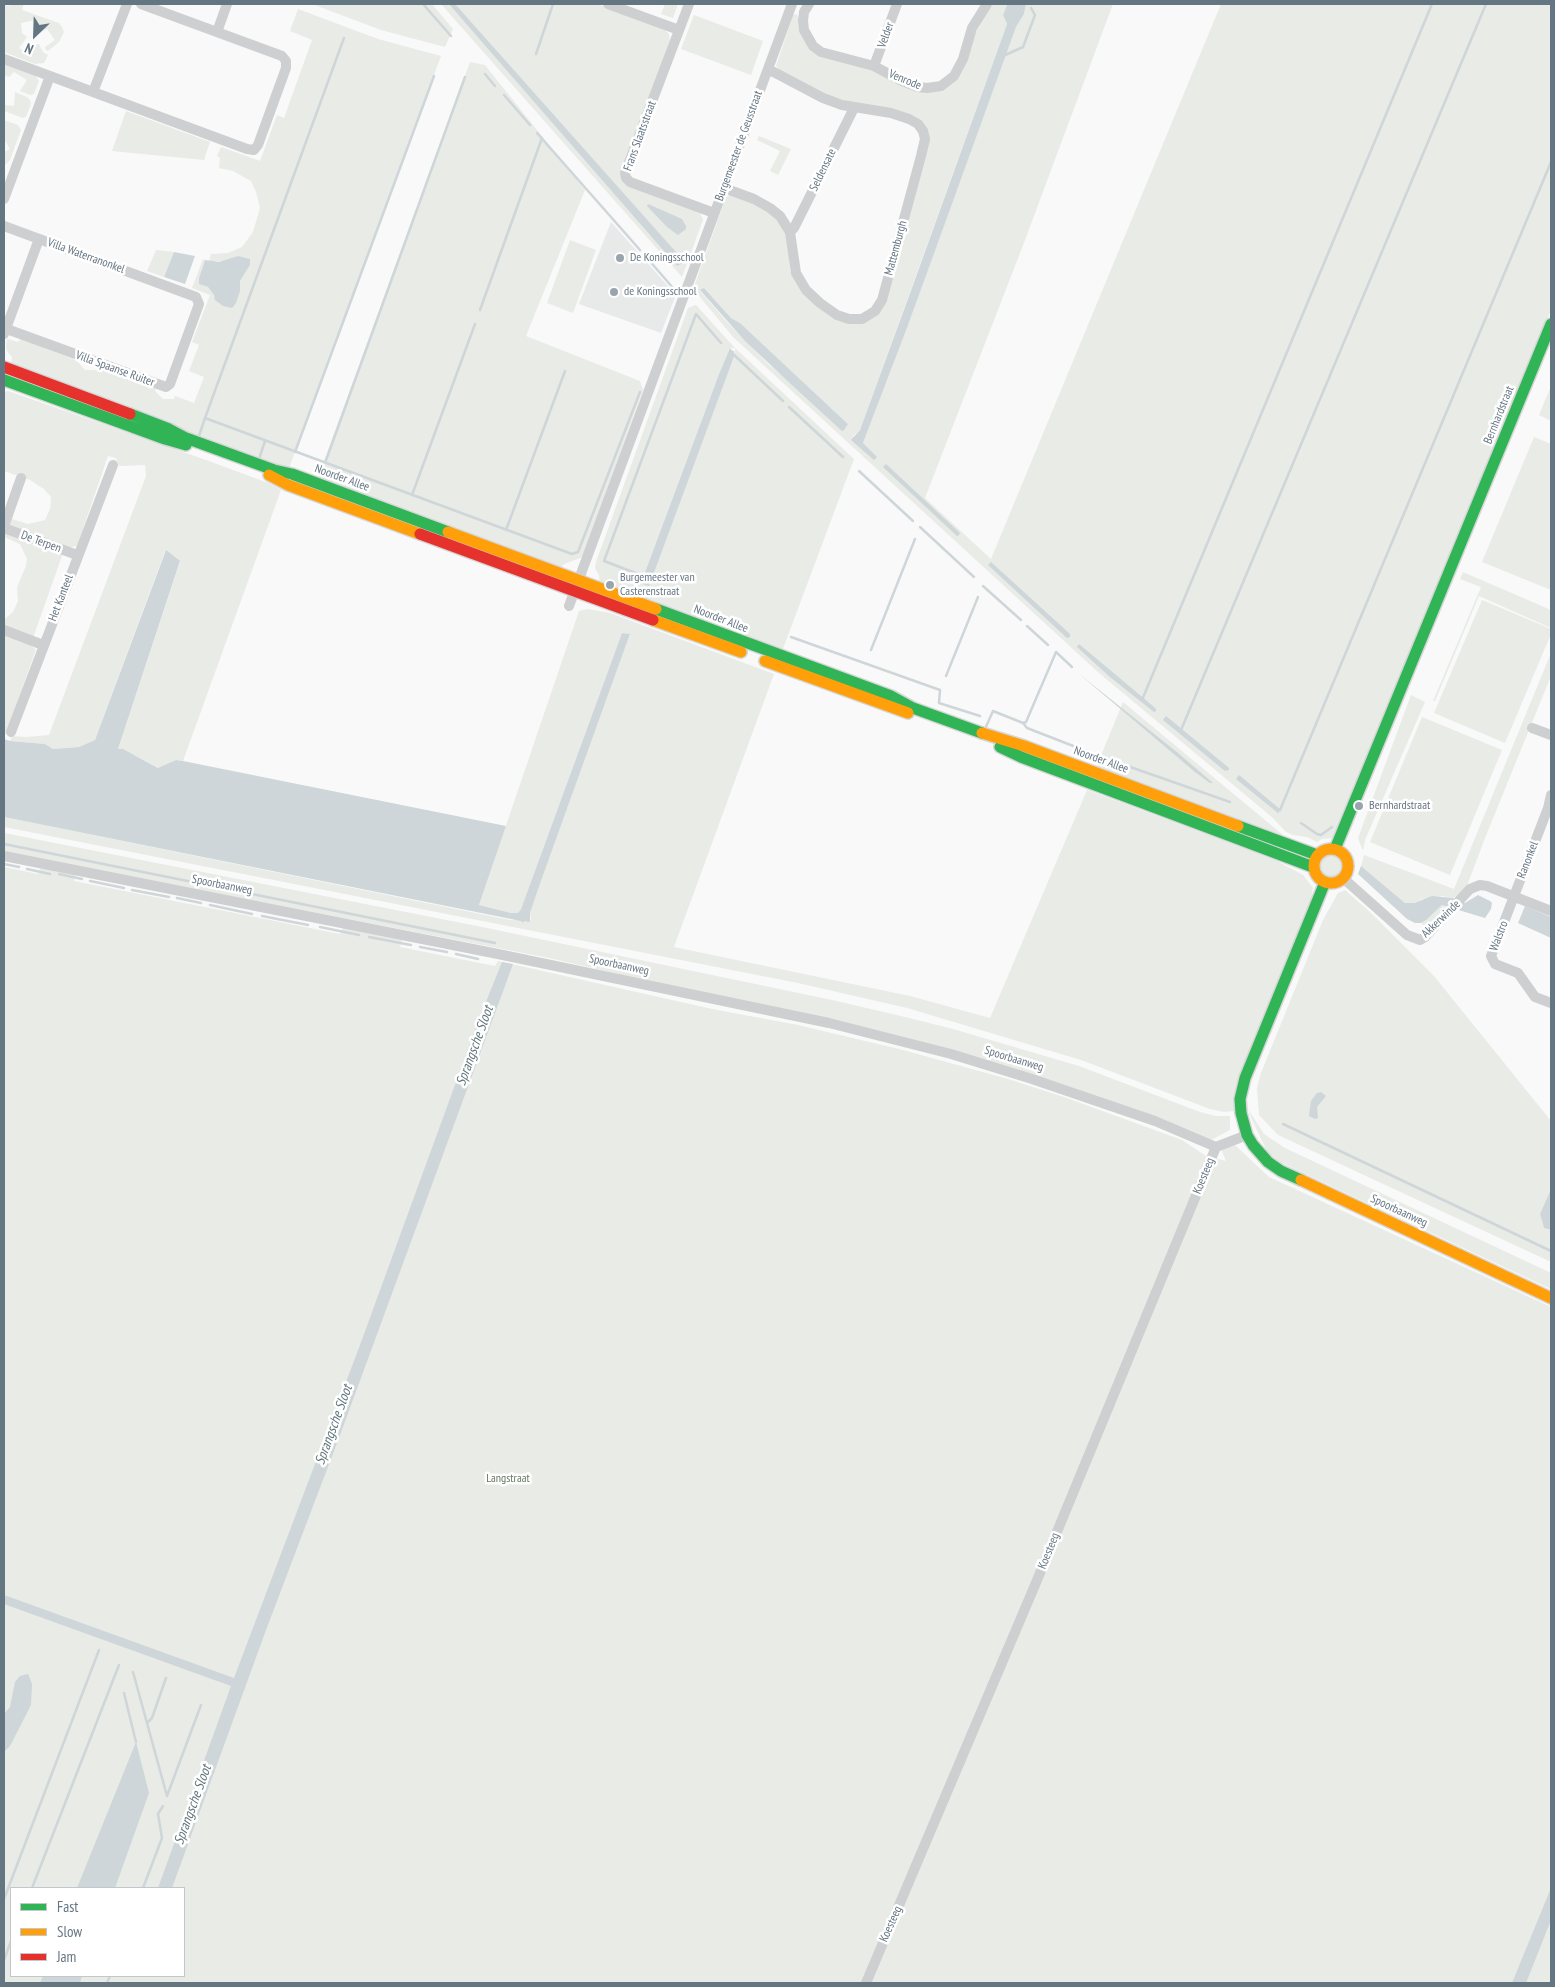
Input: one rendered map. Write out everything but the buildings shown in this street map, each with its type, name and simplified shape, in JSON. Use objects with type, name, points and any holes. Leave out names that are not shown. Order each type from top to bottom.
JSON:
[{"type":"street","points":[[93,92],[127,4]]},
{"type":"street","points":[[4,59],[254,150],[258,145],[286,68],[286,61],[282,56],[142,4]]},
{"type":"street","points":[[217,32],[227,4]]},
{"type":"street","points":[[608,4],[679,30]]},
{"type":"street","name":"Frans Slaatsstraat","points":[[689,4],[626,173],[626,178],[630,182],[714,213]]},
{"type":"street","name":"Velder","points":[[874,66],[897,4]]},
{"type":"street","name":"Venrode","points":[[792,5],[807,8],[803,21],[804,30],[813,46],[821,52],[874,66],[902,81],[918,87],[928,88],[941,86],[954,76],[959,69],[972,28],[987,4]]},
{"type":"street","name":"Burgemeester de Geusstraat","points":[[578,580],[792,5]]},
{"type":"street","name":"Mattemburgh","points":[[724,188],[754,199],[780,216],[790,232],[796,273],[812,297],[828,309],[849,319],[862,319],[875,311],[882,300],[921,156],[924,134],[918,124],[908,118],[890,113],[854,108],[823,98],[768,69]]},
{"type":"street","points":[[4,199],[50,76]]},
{"type":"street","name":"Seldensate","points":[[790,232],[794,228],[854,108]]},
{"type":"street","points":[[4,226],[39,239]]},
{"type":"street","name":"Villa Waterranonkel","points":[[4,331],[39,239],[196,297],[198,300]]},
{"type":"street","name":"Villa Spaanse Ruiter","points":[[4,331],[166,387],[170,384],[199,304],[198,300]]},
{"type":"street","name":"Bernhardstraat","points":[[1335,849],[1551,324]]},
{"type":"street","name":"Noorder Allee","points":[[4,367],[169,429],[186,438],[274,470],[292,474],[578,580],[812,674],[1001,747],[1021,757],[1313,867]]},
{"type":"street","name":"Noorder Allee","points":[[4,380],[269,475],[288,485],[574,592],[812,674],[891,696],[913,708],[994,738],[1024,746],[1317,855]]},
{"type":"street","name":"Het Kanteel","points":[[11,732],[112,465]]},
{"type":"street","name":"De Terpen","points":[[21,478],[4,527],[78,555]]},
{"type":"street","points":[[569,606],[578,580]]},
{"type":"street","points":[[4,630],[43,645]]},
{"type":"street","points":[[1532,728],[1551,735]]},
{"type":"street","name":"Ranonkel","points":[[1514,896],[1548,808],[1551,795]]},
{"type":"street","points":[[1325,849],[1335,849],[1347,859],[1348,870],[1343,878],[1333,883],[1325,882],[1319,879],[1313,867],[1317,855],[1325,849]]},
{"type":"street","name":"Spoorbaanweg","points":[[4,856],[498,954],[829,1023],[951,1054],[1032,1079],[1156,1122],[1216,1147]]},
{"type":"street","name":"Akkerwinde","points":[[1343,878],[1407,936],[1420,940],[1470,890],[1480,885],[1551,911]]},
{"type":"street","name":"Spoorbaanweg","points":[[1325,882],[1245,1078],[1240,1099],[1241,1113],[1247,1135],[1256,1151],[1281,1171],[1551,1298]]},
{"type":"street","name":"Walstro","points":[[1514,896],[1491,952],[1492,960],[1495,964],[1518,973],[1535,997],[1551,1004]]},
{"type":"street","name":"Koesteeg","points":[[866,1983],[1035,1585],[1216,1147],[1247,1135]]},
{"type":"shaded area","name":"De Koningsschool","points":[[611,222],[676,295],[661,333],[579,304]]},
{"type":"green space","points":[[10,4],[24,4],[22,10],[59,23],[62,27],[64,32],[59,42],[48,51],[45,47],[55,40],[47,29],[39,33],[37,32],[35,20],[21,23],[22,33],[27,37],[19,48],[29,55],[36,46],[33,44],[39,44],[43,52],[48,55],[44,63],[35,64],[4,52],[4,8],[5,5],[9,6]]},
{"type":"green space","points":[[312,4],[432,4],[453,29],[445,47],[381,30]]},
{"type":"green space","points":[[441,4],[597,4],[663,28],[669,34],[670,41],[625,162],[628,186],[700,213],[703,220],[682,277]]},
{"type":"green space","points":[[665,4],[678,4],[673,18],[661,14]]},
{"type":"green space","points":[[991,4],[1010,4],[1007,5],[1003,15],[1007,24],[860,430],[853,436],[874,455],[863,443],[907,328],[981,120],[1016,27],[1024,14],[1026,4],[1113,4],[1022,248],[925,498],[991,559],[1221,4],[1427,4],[1433,6],[1434,4],[1551,4],[1551,310],[1332,838],[1322,839],[1317,842],[1307,837],[1292,835],[1285,831],[1273,818],[1099,673],[733,337],[695,291],[695,284],[726,197],[730,195],[742,198],[769,212],[781,222],[788,235],[790,271],[798,285],[848,322],[883,307],[924,125],[824,94],[783,73],[776,66],[793,15],[797,14],[799,19],[798,25],[809,45],[868,67],[901,83],[948,85]],"holes":[[[704,288],[731,318],[740,323],[847,423],[846,427],[768,364],[700,291]]]},
{"type":"green space","points":[[298,9],[378,39],[441,56],[288,471],[11,366],[12,357],[7,351],[6,346],[7,339],[18,342],[21,339],[78,361],[85,370],[97,370],[98,367],[156,389],[155,391],[163,399],[174,399],[175,396],[194,403],[204,377],[189,371],[199,345],[192,342],[210,295],[192,288],[203,259],[205,260],[199,284],[208,287],[214,295],[240,291],[240,281],[250,265],[238,256],[226,261],[209,262],[211,254],[228,253],[242,247],[253,232],[260,208],[251,181],[233,171],[219,168],[220,158],[217,156],[221,147],[260,161],[277,115],[284,118],[312,40],[290,31]]},
{"type":"green space","points":[[694,15],[763,41],[751,75],[681,49]]},
{"type":"green space","points":[[470,62],[485,65],[585,190],[526,336],[640,381],[643,390],[583,557],[564,564],[559,570],[317,480]]},
{"type":"green space","points":[[4,63],[35,75],[39,81],[34,94],[30,95],[20,91],[27,80],[14,72],[9,77],[4,75]]},
{"type":"green space","points":[[15,92],[30,100],[31,104],[26,117],[23,118],[4,111],[4,105],[14,106]]},
{"type":"green space","points":[[126,111],[210,142],[204,160],[112,151]]},
{"type":"green space","points":[[4,120],[18,125],[21,130],[10,160],[5,165],[4,152],[10,149],[4,139]]},
{"type":"green space","points":[[759,136],[791,149],[778,175],[770,171],[780,151],[757,140]]},
{"type":"green space","points":[[570,240],[596,250],[573,313],[547,303]]},
{"type":"green space","points":[[156,250],[174,252],[164,277],[147,271]]},
{"type":"green space","points":[[696,305],[735,348],[854,459],[781,654],[600,585],[599,575],[595,568],[688,308]],"holes":[[[730,348],[735,348],[735,354],[648,586],[641,583],[719,374]]]},
{"type":"green space","points":[[1551,386],[1551,421],[1539,415]]},
{"type":"green space","points":[[8,391],[206,460],[268,483],[281,490],[183,761],[176,760],[159,768],[118,749],[180,562],[165,551],[95,740],[79,747],[53,749],[45,744],[10,741],[12,736],[49,735],[146,476],[145,465],[119,466],[116,458],[108,456],[77,546],[68,548],[8,524],[9,518],[28,524],[45,520],[50,509],[51,497],[44,489],[30,480],[4,471],[4,392]]},
{"type":"green space","points":[[1534,437],[1551,444],[1551,590],[1482,562]]},
{"type":"green space","points":[[4,532],[63,553],[33,638],[4,627],[4,618],[13,612],[18,601],[17,587],[27,559],[20,544],[4,537]]},
{"type":"green space","points":[[1463,572],[1551,610],[1551,628],[1479,596],[1435,701],[1433,701],[1481,587],[1460,579]]},
{"type":"green space","points":[[1482,600],[1551,629],[1551,634],[1505,743],[1434,713]]},
{"type":"green space","points":[[587,609],[610,613],[774,674],[674,947],[910,996],[990,1018],[1087,790],[1279,862],[1303,875],[1313,888],[1310,905],[1234,1111],[1224,1112],[1210,1109],[1081,1060],[907,1008],[798,983],[4,827],[4,817],[510,920],[531,920],[530,913],[541,881],[630,634],[622,633],[521,909],[518,913],[511,913],[479,905],[579,611]]},
{"type":"green space","points":[[4,635],[31,645],[36,650],[4,738]]},
{"type":"green space","points":[[1551,653],[1551,676],[1465,891],[1453,898],[1442,896],[1422,899],[1414,903],[1405,903],[1361,866],[1364,855],[1454,889]]},
{"type":"green space","points":[[1411,695],[1425,702],[1365,840],[1363,851],[1358,838]]},
{"type":"green space","points":[[1123,702],[1283,835],[1095,770]]},
{"type":"green space","points":[[1422,717],[1502,750],[1450,875],[1370,842]]},
{"type":"green space","points":[[4,833],[482,927],[905,1017],[1079,1066],[1200,1112],[1216,1116],[1230,1116],[1230,1130],[1207,1142],[970,1056],[549,958],[4,852]]},
{"type":"green space","points":[[1330,855],[1338,858],[1341,866],[1338,874],[1330,877],[1322,874],[1319,866],[1322,858]]},
{"type":"green space","name":"Langstraat","points":[[41,866],[76,873],[74,881],[340,934],[343,927],[403,938],[400,947],[495,966],[498,961],[712,1009],[798,1025],[903,1050],[1008,1079],[1064,1097],[1182,1140],[1206,1156],[1226,1161],[1221,1149],[1235,1145],[1269,1177],[1551,1307],[1551,1983],[4,1983],[4,867],[38,874]]},
{"type":"green space","points":[[1345,890],[1371,913],[1434,976],[1551,1121],[1551,1189],[1540,1214],[1544,1228],[1551,1230],[1551,1262],[1278,1135],[1259,1115],[1257,1088],[1261,1073],[1323,920],[1338,893]]},
{"type":"green space","points":[[1442,905],[1446,906],[1427,929],[1421,923]]},
{"type":"green space","points":[[1248,1109],[1264,1134],[1285,1148],[1551,1273],[1551,1289],[1280,1162],[1268,1153]]},
{"type":"water","points":[[449,4],[455,4],[683,260],[681,264],[677,266]]},
{"type":"water","points":[[1026,4],[1024,14],[1016,27],[907,328],[863,443],[877,457],[874,460],[851,440],[860,430],[913,285],[1007,24],[1003,15],[1007,5]]},
{"type":"water","points":[[648,204],[682,219],[686,229],[678,235],[667,227],[647,206]]},
{"type":"water","points":[[174,252],[195,256],[185,284],[164,277]]},
{"type":"water","points":[[238,256],[250,259],[250,265],[240,281],[240,291],[232,308],[223,306],[215,300],[208,287],[199,284],[199,278],[205,260],[219,262]]},
{"type":"water","points":[[704,288],[731,318],[740,323],[848,424],[844,430],[842,431],[745,341],[700,290]]},
{"type":"water","points":[[730,348],[735,354],[649,586],[645,585],[641,583]]},
{"type":"water","points":[[886,464],[960,533],[959,535],[957,536],[883,467]]},
{"type":"water","points":[[166,550],[180,561],[118,749],[123,749],[158,768],[176,760],[183,761],[506,826],[479,905],[511,913],[518,913],[521,909],[622,633],[630,634],[541,881],[530,913],[530,922],[524,921],[523,923],[521,921],[4,817],[4,739],[45,744],[53,749],[79,747],[95,740]]},
{"type":"water","points":[[991,562],[1070,634],[1070,637],[1067,638],[988,565]]},
{"type":"water","points":[[1079,644],[1147,701],[1156,711],[1154,712],[1110,677],[1077,647]]},
{"type":"water","points":[[1078,673],[1213,783],[1210,783],[1195,772]]},
{"type":"water","points":[[1166,716],[1229,768],[1229,770],[1225,771],[1163,720]]},
{"type":"water","points":[[1239,775],[1281,810],[1278,813],[1236,779]]},
{"type":"water","points":[[1361,866],[1405,903],[1414,903],[1432,896],[1453,898],[1465,903],[1478,895],[1492,903],[1491,909],[1485,918],[1442,905],[1426,920],[1421,923],[1415,923],[1407,919],[1358,874]]},
{"type":"water","points":[[1525,906],[1551,917],[1551,938],[1518,923]]},
{"type":"water","name":"Sprangsche Sloot","points":[[502,962],[513,964],[172,1887],[158,1887],[231,1686],[4,1604],[4,1595],[234,1678],[360,1345],[478,1022]]},
{"type":"water","points":[[1321,1092],[1326,1096],[1317,1107],[1318,1118],[1315,1119],[1309,1116],[1311,1101],[1317,1093]]},
{"type":"water","points":[[1551,1189],[1551,1230],[1544,1228],[1540,1214]]},
{"type":"water","points":[[28,1674],[32,1684],[31,1705],[10,1746],[4,1752],[4,1714],[10,1707],[15,1682],[20,1676]]},
{"type":"water","points":[[136,1742],[149,1793],[115,1887],[77,1887]]},
{"type":"water","points":[[1551,1888],[1551,1920],[1526,1983],[1512,1983]]},
{"type":"water","points":[[43,1977],[82,1977],[80,1983],[40,1983]]},
{"type":"waterway","points":[[423,4],[451,36]]},
{"type":"waterway","points":[[536,54],[553,4]]},
{"type":"waterway","points":[[1142,700],[1432,4]]},
{"type":"waterway","points":[[1181,730],[1486,4]]},
{"type":"waterway","points":[[1003,56],[1023,47],[1035,15],[1031,8]]},
{"type":"waterway","points":[[344,38],[205,418],[572,554],[578,552],[640,392]]},
{"type":"waterway","points":[[485,74],[495,86]]},
{"type":"waterway","points":[[295,452],[434,76]]},
{"type":"waterway","points":[[325,463],[465,77]]},
{"type":"waterway","points":[[504,95],[530,125]]},
{"type":"waterway","points":[[537,133],[640,250]]},
{"type":"waterway","points":[[480,310],[542,138]]},
{"type":"waterway","points":[[1280,810],[1551,162]]},
{"type":"waterway","points":[[648,259],[673,288]]},
{"type":"waterway","points":[[646,577],[604,561],[696,314],[721,343]]},
{"type":"waterway","points":[[412,495],[475,324]]},
{"type":"waterway","points":[[733,352],[783,401]]},
{"type":"waterway","points":[[506,530],[565,371]]},
{"type":"waterway","points":[[789,407],[843,457]]},
{"type":"waterway","points":[[199,436],[205,418]]},
{"type":"waterway","points":[[259,459],[265,441]]},
{"type":"waterway","points":[[859,471],[913,521]]},
{"type":"waterway","points":[[920,527],[974,577]]},
{"type":"waterway","points":[[871,650],[915,539]]},
{"type":"waterway","points":[[983,586],[1021,620]]},
{"type":"waterway","points":[[946,676],[978,597]]},
{"type":"waterway","points":[[1027,626],[1048,645]]},
{"type":"waterway","points":[[791,637],[940,690],[939,703],[980,716]]},
{"type":"waterway","points":[[985,729],[993,711],[1023,723],[1026,722],[1056,652],[1072,667]]},
{"type":"waterway","points":[[1023,723],[1027,728],[1099,756],[1230,802]]},
{"type":"waterway","points":[[1301,823],[1321,835],[1332,827]]},
{"type":"waterway","points":[[4,844],[495,943]]},
{"type":"waterway","points":[[4,864],[19,867]]},
{"type":"waterway","points":[[27,869],[50,874]]},
{"type":"waterway","points":[[59,874],[82,879]]},
{"type":"waterway","points":[[90,881],[124,888]]},
{"type":"waterway","points":[[132,890],[169,897]]},
{"type":"waterway","points":[[177,898],[201,903]]},
{"type":"waterway","points":[[210,905],[252,914]]},
{"type":"waterway","points":[[262,916],[308,925]]},
{"type":"waterway","points":[[320,927],[359,935]]},
{"type":"waterway","points":[[369,937],[411,945]]},
{"type":"waterway","points":[[420,947],[447,952]]},
{"type":"waterway","points":[[456,954],[478,959]]},
{"type":"waterway","points":[[1283,1124],[1551,1251]]},
{"type":"waterway","points":[[4,1899],[99,1650]]},
{"type":"waterway","points":[[32,1887],[119,1665]]},
{"type":"waterway","points":[[133,1672],[167,1796],[201,1705]]},
{"type":"waterway","points":[[147,1723],[152,1718],[166,1678]]},
{"type":"waterway","points":[[124,1693],[136,1742]]},
{"type":"waterway","points":[[143,1887],[162,1838],[158,1814],[163,1806]]},
{"type":"waterway","points":[[4,1960],[10,1944]]},
{"type":"waterway","points":[[107,1983],[110,1977]]},
{"type":"traffic: fast","points":[[1335,849],[1551,324]]},
{"type":"traffic: fast","points":[[4,380],[186,445]]},
{"type":"traffic: fast","points":[[130,414],[169,429],[186,438],[274,470],[292,474],[448,532]]},
{"type":"traffic: fast","points":[[656,609],[891,696],[913,708],[982,733]]},
{"type":"traffic: fast","points":[[1000,747],[1021,757],[1313,867]]},
{"type":"traffic: fast","points":[[1238,826],[1317,855]]},
{"type":"traffic: fast","points":[[1301,1180],[1281,1171],[1268,1162],[1253,1145],[1247,1135],[1241,1113],[1240,1099],[1245,1078],[1325,882]]},
{"type":"traffic: slow","points":[[269,475],[288,485],[420,534]]},
{"type":"traffic: slow","points":[[448,532],[656,609]]},
{"type":"traffic: slow","points":[[653,620],[741,652]]},
{"type":"traffic: slow","points":[[765,661],[908,713]]},
{"type":"traffic: slow","points":[[982,733],[1024,746],[1238,826]]},
{"type":"traffic: slow","points":[[1331,849],[1338,850],[1343,854],[1347,859],[1348,866],[1347,873],[1343,878],[1338,882],[1331,883],[1324,882],[1319,878],[1315,873],[1314,866],[1315,859],[1319,854],[1324,850],[1331,849]]},
{"type":"traffic: slow","points":[[1301,1180],[1551,1298]]},
{"type":"traffic: jam","points":[[4,367],[130,414]]},
{"type":"traffic: jam","points":[[420,534],[653,620]]},
{"type":"place","name":"De Koningsschool","points":[[620,258]]},
{"type":"place","name":"de Koningsschool","points":[[614,292]]},
{"type":"place","name":"Burgemeester van Casterenstraat","points":[[610,585]]},
{"type":"place","name":"Bernhardstraat","points":[[1359,806]]}]
